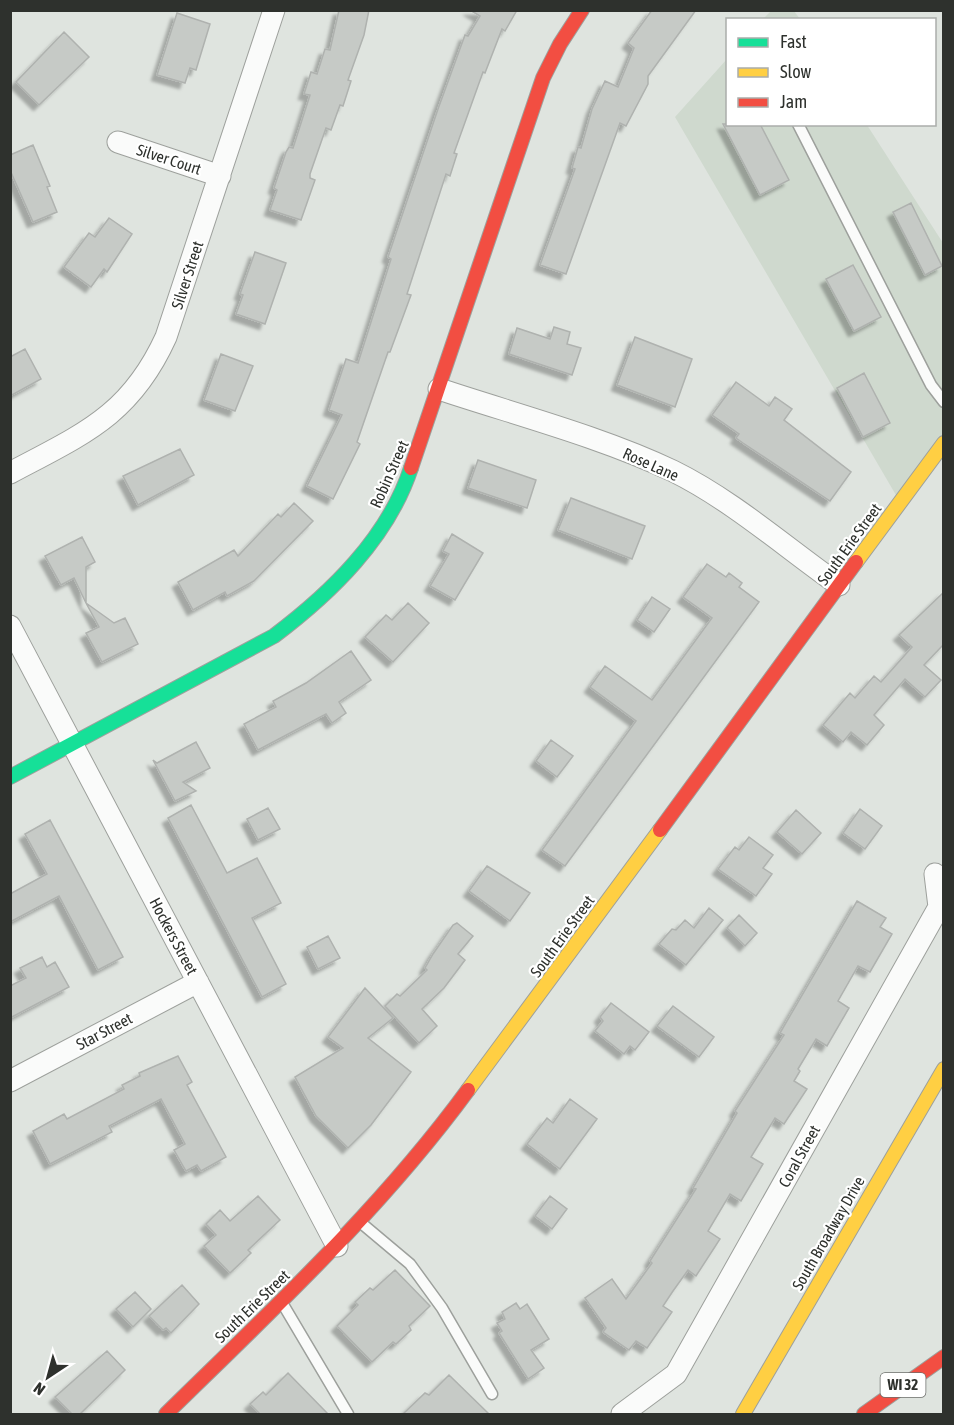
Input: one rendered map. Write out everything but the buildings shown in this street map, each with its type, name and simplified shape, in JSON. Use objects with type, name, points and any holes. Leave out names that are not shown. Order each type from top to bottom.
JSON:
[{"type":"street","name":"Silver Street","points":[[10,473],[94,428],[115,412],[135,391],[154,364],[166,337],[274,10]]},
{"type":"street","name":"Robin Street","points":[[10,777],[274,636],[308,611],[339,583],[366,551],[389,516],[408,478],[543,78],[560,44],[582,10]]},
{"type":"street","name":"Silver Court","points":[[118,142],[220,176]]},
{"type":"street","name":"Rose Lane","points":[[439,389],[635,455],[674,472],[710,493],[839,585]]},
{"type":"street","name":"South Erie Street","points":[[166,1414],[360,1222],[450,1117],[944,443]]},
{"type":"street","name":"Hockers Street","points":[[10,626],[337,1246]]},
{"type":"street","name":"Coral Street","points":[[622,1414],[676,1374],[939,907],[935,874]]},
{"type":"street","name":"Star Street","points":[[10,1081],[198,981]]},
{"type":"street","name":"South Broadway Drive","points":[[743,1414],[944,1069]]},
{"type":"street","name":"WI 32","points":[[864,1414],[944,1357]]},
{"type":"lane","points":[[799,126],[926,375],[944,402]]},
{"type":"lane","points":[[360,1222],[410,1264],[442,1308],[492,1394]]},
{"type":"lane","points":[[281,1301],[348,1414]]},
{"type":"shaded area","points":[[771,11],[794,11],[799,18],[764,18]]},
{"type":"shaded area","points":[[726,60],[726,126],[868,126],[943,243],[943,443],[900,502],[675,117]]},
{"type":"traffic: fast","points":[[10,777],[274,636],[336,582],[373,541],[401,494],[411,468]]},
{"type":"traffic: slow","points":[[856,562],[944,443]]},
{"type":"traffic: slow","points":[[468,1090],[660,830]]},
{"type":"traffic: slow","points":[[743,1414],[944,1069]]},
{"type":"traffic: jam","points":[[411,468],[543,78],[560,44],[582,10]]},
{"type":"traffic: jam","points":[[660,830],[856,562]]},
{"type":"traffic: jam","points":[[166,1414],[362,1218],[399,1177],[468,1090]]},
{"type":"traffic: jam","points":[[864,1414],[944,1357]]}]
